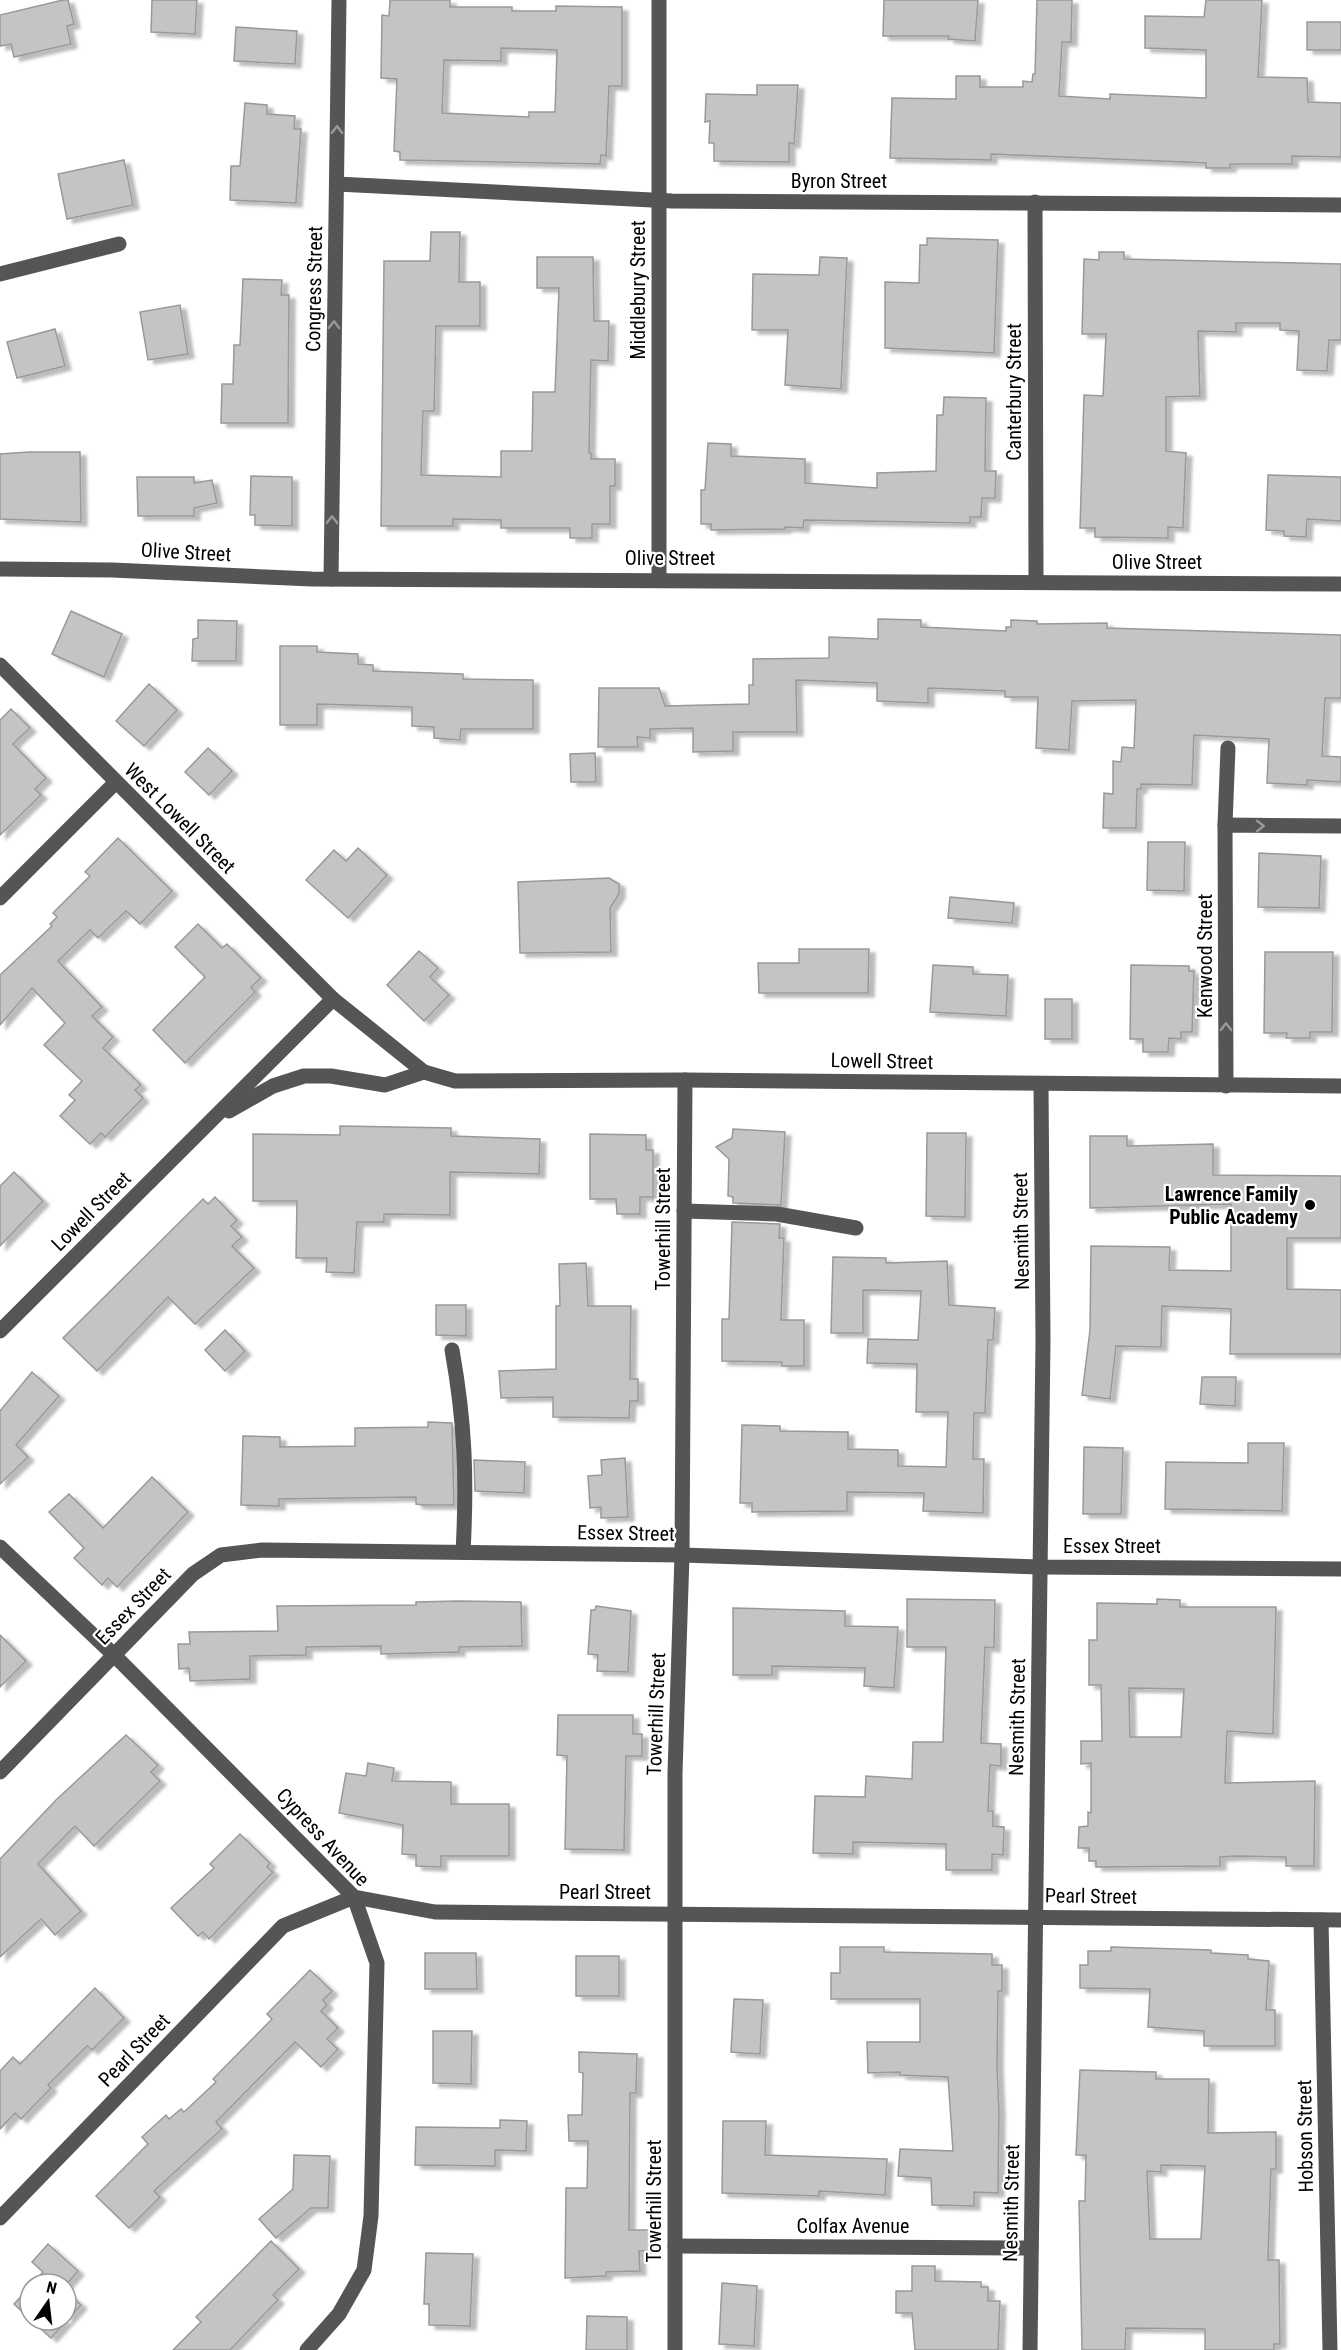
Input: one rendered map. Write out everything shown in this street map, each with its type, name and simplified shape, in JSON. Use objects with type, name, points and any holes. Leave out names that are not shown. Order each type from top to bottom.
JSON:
[{"type":"street","name":"Congress Street","points":[[331,579],[339,0]]},
{"type":"street","name":"Middlebury Street","points":[[659,0],[659,579]]},
{"type":"street","name":"Byron Street","points":[[337,184],[659,201],[1341,205]]},
{"type":"street","name":"Canterbury Street","points":[[1035,202],[1036,582]]},
{"type":"street","points":[[0,274],[119,244]]},
{"type":"street","name":"Olive Street","points":[[0,569],[112,570],[331,579],[1341,584]]},
{"type":"street","name":"West Lowell Street","points":[[0,665],[114,783],[333,999]]},
{"type":"street","name":"Kenwood Street","points":[[1226,1086],[1225,825],[1228,748]]},
{"type":"street","points":[[0,898],[114,783]]},
{"type":"street","points":[[1225,825],[1341,826]]},
{"type":"street","name":"Lowell Street","points":[[0,1331],[333,999],[424,1072],[455,1081],[685,1080],[1341,1086]]},
{"type":"street","name":"Lowell Street","points":[[211,1121],[273,1086],[304,1076],[331,1076],[385,1085],[424,1072]]},
{"type":"street","name":"Towerhill Street","points":[[675,2350],[675,1773],[682,1555],[685,1080]]},
{"type":"street","name":"Nesmith Street","points":[[1030,2350],[1043,1341],[1041,1084]]},
{"type":"street","points":[[684,1211],[777,1214],[856,1228]]},
{"type":"street","points":[[452,1350],[462,1405],[467,1484],[463,1552]]},
{"type":"street","name":"Cypress Avenue","points":[[0,1547],[114,1655],[354,1897],[377,1963],[371,2216],[364,2270],[339,2314],[307,2350]]},
{"type":"street","name":"Essex Street","points":[[0,1772],[193,1574],[221,1555],[262,1550],[463,1552],[682,1555],[1040,1567],[1341,1569]]},
{"type":"street","name":"Pearl Street","points":[[0,2218],[283,1926],[354,1897],[435,1912],[1341,1920]]},
{"type":"street","name":"Hobson Street","points":[[1320,1920],[1330,2350]]},
{"type":"street","name":"Colfax Avenue","points":[[675,2246],[1031,2248]]},
{"type":"building","points":[[68,0],[74,24],[67,26],[71,44],[14,57],[11,44],[0,46],[0,15]]},
{"type":"building","points":[[152,0],[197,0],[195,34],[151,32]]},
{"type":"building","points":[[390,0],[450,0],[450,7],[512,7],[512,11],[556,11],[556,6],[622,7],[622,86],[609,86],[606,156],[601,155],[600,164],[400,160],[400,152],[394,151],[397,79],[381,78],[382,15],[389,16]],"holes":[[[501,48],[557,50],[555,112],[529,112],[529,117],[442,113],[444,60],[501,61]]]},
{"type":"building","points":[[884,0],[978,0],[975,41],[948,39],[949,36],[883,36]]},
{"type":"building","points":[[1037,0],[1072,0],[1071,42],[1062,42],[1059,96],[1110,99],[1110,94],[1206,98],[1206,50],[1145,48],[1145,16],[1204,17],[1206,0],[1262,0],[1258,77],[1307,78],[1308,102],[1341,103],[1341,157],[1292,156],[1292,164],[1230,164],[1230,168],[1206,168],[1206,163],[991,154],[991,160],[890,158],[892,98],[956,99],[956,76],[980,76],[980,87],[1023,87],[1023,81],[1032,82],[1033,74],[1035,74]]},
{"type":"building","points":[[1307,22],[1341,22],[1341,50],[1307,50]]},
{"type":"building","points":[[236,27],[297,31],[295,64],[234,61]]},
{"type":"building","points":[[757,85],[798,85],[794,144],[789,143],[789,162],[714,161],[714,143],[709,143],[710,121],[705,122],[706,94],[757,95]]},
{"type":"building","points":[[245,103],[267,105],[267,114],[295,116],[294,129],[301,129],[296,203],[230,200],[231,166],[240,166]]},
{"type":"building","points":[[124,160],[133,205],[67,219],[58,174]]},
{"type":"building","points":[[431,232],[460,232],[459,282],[480,282],[480,326],[436,326],[434,411],[423,411],[421,475],[501,477],[501,451],[532,451],[533,392],[555,392],[559,288],[537,288],[537,257],[593,257],[594,321],[609,321],[608,361],[591,360],[589,453],[591,453],[591,459],[615,459],[615,486],[610,486],[610,524],[592,524],[592,538],[570,538],[570,528],[501,528],[501,520],[453,519],[453,526],[381,526],[384,261],[430,261]]},
{"type":"building","points":[[927,238],[998,240],[994,353],[885,348],[885,282],[919,283],[920,245],[927,245]]},
{"type":"building","points":[[1099,252],[1124,252],[1124,259],[1341,264],[1341,340],[1329,340],[1327,371],[1297,370],[1299,331],[1280,330],[1280,323],[1236,323],[1236,332],[1198,331],[1200,396],[1166,397],[1166,451],[1186,453],[1183,528],[1168,527],[1168,538],[1095,537],[1095,528],[1080,528],[1084,395],[1103,396],[1106,334],[1082,334],[1084,259],[1099,260]]},
{"type":"building","points":[[820,257],[847,258],[841,389],[785,385],[788,330],[752,330],[753,274],[819,275]]},
{"type":"building","points":[[243,279],[282,280],[281,295],[289,295],[288,423],[221,423],[222,384],[233,384],[234,345],[240,345]]},
{"type":"building","points":[[180,305],[188,354],[148,360],[140,312]]},
{"type":"building","points":[[55,329],[65,366],[17,378],[7,342]]},
{"type":"building","points":[[944,397],[986,398],[985,471],[996,471],[995,498],[982,498],[981,517],[970,517],[970,523],[804,520],[803,528],[711,530],[711,524],[701,524],[701,490],[705,490],[708,443],[731,444],[731,456],[805,459],[805,483],[877,488],[877,473],[936,471],[937,415],[943,415]]},
{"type":"building","points":[[80,452],[81,522],[0,519],[0,454]]},
{"type":"building","points":[[1268,475],[1341,477],[1341,521],[1307,519],[1306,537],[1284,536],[1284,531],[1266,530]]},
{"type":"building","points":[[251,476],[292,477],[292,526],[255,525],[255,515],[250,515]]},
{"type":"building","points":[[137,477],[194,477],[194,483],[212,480],[217,503],[194,508],[194,516],[138,516]]},
{"type":"building","points":[[71,611],[122,634],[104,677],[52,654]]},
{"type":"building","points":[[878,619],[921,620],[921,627],[1006,631],[1006,627],[1011,627],[1011,620],[1037,621],[1037,624],[1107,623],[1107,628],[1341,635],[1341,698],[1325,698],[1322,756],[1341,757],[1341,782],[1307,780],[1307,785],[1267,783],[1269,739],[1194,735],[1192,785],[1141,784],[1141,789],[1137,789],[1136,828],[1103,828],[1104,793],[1113,794],[1113,761],[1121,762],[1122,747],[1134,748],[1136,700],[1072,701],[1069,750],[1036,748],[1038,697],[1005,697],[1005,691],[928,688],[928,703],[877,701],[877,683],[796,680],[797,732],[733,732],[733,751],[693,752],[693,728],[650,729],[650,738],[637,737],[638,747],[598,747],[599,688],[659,688],[665,706],[749,704],[749,685],[753,685],[753,659],[829,658],[829,637],[878,639]]},
{"type":"building","points":[[198,620],[237,621],[236,661],[192,661],[193,639],[198,638]]},
{"type":"building","points":[[280,646],[317,646],[317,652],[358,654],[358,664],[373,665],[373,671],[463,674],[463,679],[533,680],[533,729],[461,729],[460,740],[434,738],[434,727],[412,726],[412,707],[317,704],[317,725],[280,725]]},
{"type":"building","points":[[149,684],[177,710],[144,746],[116,721]]},
{"type":"building","points":[[11,709],[30,728],[13,744],[46,778],[35,789],[41,795],[0,835],[0,720]]},
{"type":"building","points":[[208,748],[232,771],[209,795],[185,772]]},
{"type":"building","points":[[595,753],[596,782],[571,782],[570,754]]},
{"type":"building","points":[[118,838],[172,891],[140,924],[126,911],[98,938],[90,930],[58,961],[102,1007],[92,1016],[113,1037],[103,1048],[141,1085],[135,1090],[143,1098],[105,1137],[101,1133],[90,1144],[60,1116],[75,1100],[69,1095],[82,1081],[44,1045],[65,1023],[32,988],[0,1025],[0,975],[52,926],[50,924],[57,917],[53,913],[90,876],[85,872]]},
{"type":"building","points":[[1148,842],[1185,842],[1184,891],[1147,890]]},
{"type":"building","points":[[358,848],[387,875],[348,918],[306,880],[334,850],[346,861]]},
{"type":"building","points":[[1259,853],[1321,856],[1319,908],[1258,907]]},
{"type":"building","points":[[609,878],[619,884],[619,894],[610,908],[611,952],[520,953],[518,882]]},
{"type":"building","points":[[950,897],[1014,903],[1012,923],[948,918]]},
{"type":"building","points":[[198,924],[222,948],[227,944],[261,978],[251,987],[255,992],[185,1063],[153,1030],[205,977],[175,947]]},
{"type":"building","points":[[799,949],[869,949],[868,993],[759,993],[758,963],[799,963]]},
{"type":"building","points":[[419,951],[438,968],[430,977],[449,995],[424,1021],[387,985]]},
{"type":"building","points":[[1265,952],[1333,952],[1332,1032],[1310,1032],[1310,1038],[1286,1038],[1287,1033],[1264,1033]]},
{"type":"building","points":[[933,965],[973,967],[973,974],[1008,975],[1006,1016],[930,1012]]},
{"type":"building","points":[[1131,965],[1189,966],[1189,971],[1194,971],[1192,1032],[1181,1032],[1181,1039],[1169,1038],[1168,1052],[1143,1052],[1143,1039],[1130,1039]]},
{"type":"building","points":[[1045,999],[1072,999],[1072,1039],[1045,1039]]},
{"type":"building","points":[[340,1126],[451,1128],[451,1136],[540,1139],[539,1174],[450,1172],[450,1215],[384,1214],[384,1222],[357,1222],[354,1273],[326,1272],[327,1258],[296,1258],[297,1201],[253,1201],[253,1134],[340,1135]]},
{"type":"building","points":[[733,1129],[785,1132],[781,1205],[733,1203],[733,1197],[728,1196],[729,1159],[716,1147],[732,1138]]},
{"type":"building","points":[[927,1133],[966,1133],[965,1217],[926,1216]]},
{"type":"building","points":[[590,1134],[646,1135],[646,1150],[653,1150],[653,1197],[640,1197],[640,1214],[617,1214],[616,1199],[590,1199]]},
{"type":"building","points":[[1090,1136],[1127,1136],[1127,1146],[1213,1144],[1213,1175],[1341,1176],[1341,1238],[1287,1238],[1287,1289],[1341,1290],[1341,1354],[1230,1354],[1231,1309],[1162,1306],[1161,1347],[1116,1346],[1110,1399],[1082,1395],[1090,1330],[1091,1246],[1170,1247],[1169,1270],[1231,1271],[1231,1204],[1090,1208]]},
{"type":"building","points":[[14,1172],[43,1201],[0,1246],[0,1186]]},
{"type":"building","points":[[215,1197],[237,1220],[231,1226],[242,1237],[232,1246],[254,1268],[195,1324],[168,1297],[97,1371],[63,1338],[203,1199],[208,1204]]},
{"type":"building","points":[[732,1222],[780,1224],[779,1238],[784,1238],[781,1320],[804,1320],[804,1366],[782,1366],[782,1362],[722,1361],[722,1319],[729,1319]]},
{"type":"building","points":[[833,1257],[886,1258],[886,1263],[947,1261],[949,1305],[995,1308],[993,1340],[988,1340],[985,1413],[974,1413],[973,1459],[984,1459],[983,1513],[923,1511],[924,1493],[847,1492],[847,1511],[752,1512],[752,1503],[740,1503],[742,1425],[780,1426],[780,1431],[848,1432],[848,1449],[898,1450],[898,1466],[946,1467],[948,1412],[916,1412],[917,1364],[867,1363],[868,1339],[918,1340],[921,1291],[863,1290],[863,1333],[831,1333]]},
{"type":"building","points":[[586,1263],[588,1306],[631,1306],[630,1379],[638,1379],[638,1401],[630,1401],[629,1418],[553,1417],[553,1397],[501,1398],[499,1371],[556,1369],[556,1306],[560,1306],[559,1264]]},
{"type":"building","points":[[436,1305],[466,1305],[466,1336],[436,1335]]},
{"type":"building","points":[[225,1330],[245,1351],[225,1371],[205,1350]]},
{"type":"building","points":[[32,1372],[59,1396],[16,1445],[28,1457],[0,1484],[0,1411]]},
{"type":"building","points":[[1202,1377],[1236,1377],[1235,1406],[1200,1404]]},
{"type":"building","points":[[428,1422],[452,1423],[454,1505],[416,1504],[416,1497],[279,1499],[279,1506],[241,1505],[243,1436],[280,1437],[280,1447],[355,1446],[355,1428],[428,1427]]},
{"type":"building","points":[[1248,1443],[1284,1443],[1282,1511],[1165,1509],[1166,1462],[1248,1463]]},
{"type":"building","points":[[1084,1447],[1123,1448],[1121,1514],[1083,1514]]},
{"type":"building","points":[[625,1458],[628,1517],[601,1518],[601,1507],[590,1508],[588,1476],[602,1475],[601,1460]]},
{"type":"building","points":[[474,1460],[525,1462],[524,1493],[475,1491]]},
{"type":"building","points":[[152,1477],[188,1512],[117,1587],[108,1578],[102,1585],[74,1558],[84,1548],[49,1512],[69,1494],[103,1528]]},
{"type":"building","points":[[907,1599],[995,1600],[994,1648],[985,1647],[981,1743],[1001,1744],[1001,1766],[990,1765],[988,1811],[993,1811],[993,1826],[1004,1827],[1003,1855],[992,1854],[992,1870],[946,1870],[946,1844],[853,1842],[853,1854],[813,1853],[815,1796],[865,1797],[866,1776],[912,1779],[913,1742],[943,1742],[946,1647],[907,1647]]},
{"type":"building","points":[[1157,1599],[1180,1600],[1180,1607],[1276,1607],[1273,1734],[1227,1731],[1225,1783],[1315,1781],[1314,1866],[1286,1866],[1286,1857],[1238,1856],[1220,1857],[1220,1866],[1096,1867],[1096,1861],[1089,1861],[1089,1848],[1078,1848],[1079,1827],[1088,1826],[1088,1812],[1091,1813],[1091,1763],[1081,1764],[1081,1741],[1102,1741],[1101,1685],[1089,1685],[1089,1640],[1097,1640],[1097,1603],[1157,1604]],"holes":[[[1129,1688],[1184,1689],[1181,1737],[1130,1737]]]},
{"type":"building","points":[[416,1602],[521,1602],[522,1646],[459,1647],[459,1652],[381,1654],[381,1646],[306,1647],[306,1655],[250,1656],[250,1679],[190,1681],[189,1668],[179,1669],[178,1644],[190,1644],[189,1632],[278,1631],[277,1606],[416,1605]]},
{"type":"building","points":[[596,1606],[631,1611],[628,1672],[597,1671],[598,1655],[588,1654],[591,1610],[595,1610]]},
{"type":"building","points":[[733,1608],[845,1611],[845,1626],[898,1627],[894,1688],[864,1686],[865,1668],[772,1666],[772,1675],[733,1675]]},
{"type":"building","points":[[0,1635],[26,1661],[0,1687]]},
{"type":"building","points":[[558,1715],[633,1715],[633,1734],[642,1734],[642,1756],[626,1756],[624,1850],[565,1849],[567,1756],[557,1755]]},
{"type":"building","points":[[126,1735],[158,1765],[151,1772],[160,1781],[94,1846],[75,1826],[38,1864],[81,1911],[55,1935],[41,1919],[0,1957],[0,1859],[56,1800]]},
{"type":"building","points":[[368,1763],[394,1768],[392,1781],[451,1782],[451,1804],[509,1804],[509,1856],[441,1856],[441,1867],[416,1866],[416,1855],[402,1854],[403,1825],[339,1813],[346,1773],[366,1776]]},
{"type":"building","points":[[240,1834],[270,1863],[267,1867],[273,1872],[209,1939],[203,1932],[198,1936],[171,1908],[214,1868],[210,1864]]},
{"type":"building","points":[[840,1947],[884,1947],[884,1952],[992,1954],[992,1965],[1002,1965],[1002,1991],[998,1991],[998,2193],[974,2192],[974,2206],[932,2205],[931,2178],[898,2176],[900,2149],[953,2151],[948,2077],[900,2075],[900,2072],[868,2073],[867,2042],[920,2042],[920,1999],[831,1999],[831,1973],[840,1973]]},
{"type":"building","points":[[1111,1947],[1211,1950],[1211,1953],[1248,1955],[1248,1959],[1269,1961],[1266,2010],[1275,2010],[1275,2046],[1204,2046],[1204,2031],[1148,2027],[1150,1989],[1080,1988],[1080,1965],[1088,1965],[1088,1951],[1111,1951]]},
{"type":"building","points":[[425,1953],[476,1953],[477,1989],[425,1989]]},
{"type":"building","points":[[576,1956],[619,1956],[619,1996],[576,1996]]},
{"type":"building","points":[[310,1970],[332,1991],[323,2000],[327,2005],[321,2011],[338,2028],[327,2039],[338,2049],[321,2067],[295,2042],[216,2122],[222,2129],[154,2191],[160,2197],[129,2228],[96,2196],[148,2144],[142,2137],[166,2115],[169,2119],[181,2109],[184,2112],[216,2082],[213,2079],[272,2019],[267,2014]]},
{"type":"building","points":[[95,1988],[124,2018],[92,2050],[87,2046],[48,2085],[51,2088],[21,2119],[15,2113],[0,2129],[0,2071],[13,2057],[20,2064]]},
{"type":"building","points":[[734,1999],[763,2000],[760,2054],[731,2052]]},
{"type":"building","points":[[433,2031],[472,2031],[471,2084],[433,2083]]},
{"type":"building","points":[[579,2052],[637,2054],[636,2093],[630,2093],[629,2230],[650,2230],[651,2251],[639,2251],[640,2271],[606,2272],[606,2276],[565,2278],[566,2188],[587,2188],[588,2141],[569,2141],[568,2115],[582,2115],[583,2073],[579,2072]]},
{"type":"building","points":[[1080,2070],[1156,2072],[1156,2079],[1209,2079],[1208,2133],[1276,2132],[1276,2169],[1271,2169],[1268,2260],[1279,2260],[1280,2344],[1274,2344],[1274,2350],[1205,2350],[1205,2329],[1126,2328],[1125,2350],[1082,2350],[1079,2201],[1085,2201],[1086,2155],[1076,2155]],"holes":[[[1161,2165],[1205,2166],[1201,2239],[1150,2239],[1147,2171],[1161,2172]]]},
{"type":"building","points":[[500,2120],[527,2121],[526,2151],[495,2150],[495,2166],[415,2165],[416,2127],[500,2128]]},
{"type":"building","points":[[723,2121],[766,2121],[765,2155],[887,2159],[885,2195],[819,2191],[819,2196],[722,2193]]},
{"type":"building","points":[[294,2155],[330,2156],[328,2208],[311,2208],[276,2238],[259,2219],[293,2189]]},
{"type":"building","points":[[271,2241],[299,2269],[273,2295],[278,2300],[230,2350],[173,2350],[201,2322],[196,2317]]},
{"type":"building","points":[[48,2244],[78,2271],[43,2272],[32,2262]]},
{"type":"building","points":[[426,2253],[473,2254],[470,2326],[429,2325],[429,2304],[424,2304]]},
{"type":"building","points":[[912,2266],[935,2266],[935,2281],[981,2282],[981,2287],[988,2287],[988,2301],[1000,2301],[998,2350],[915,2350],[912,2313],[896,2313],[896,2291],[912,2291]]},
{"type":"building","points":[[722,2283],[757,2286],[754,2346],[719,2344]]},
{"type":"building","points":[[587,2316],[627,2317],[627,2350],[586,2350]]},
{"type":"building","points":[[44,2332],[56,2332],[51,2338]]},
{"type":"place","name":"Lawrence Family Public Academy","points":[[1310,1205]]}]
